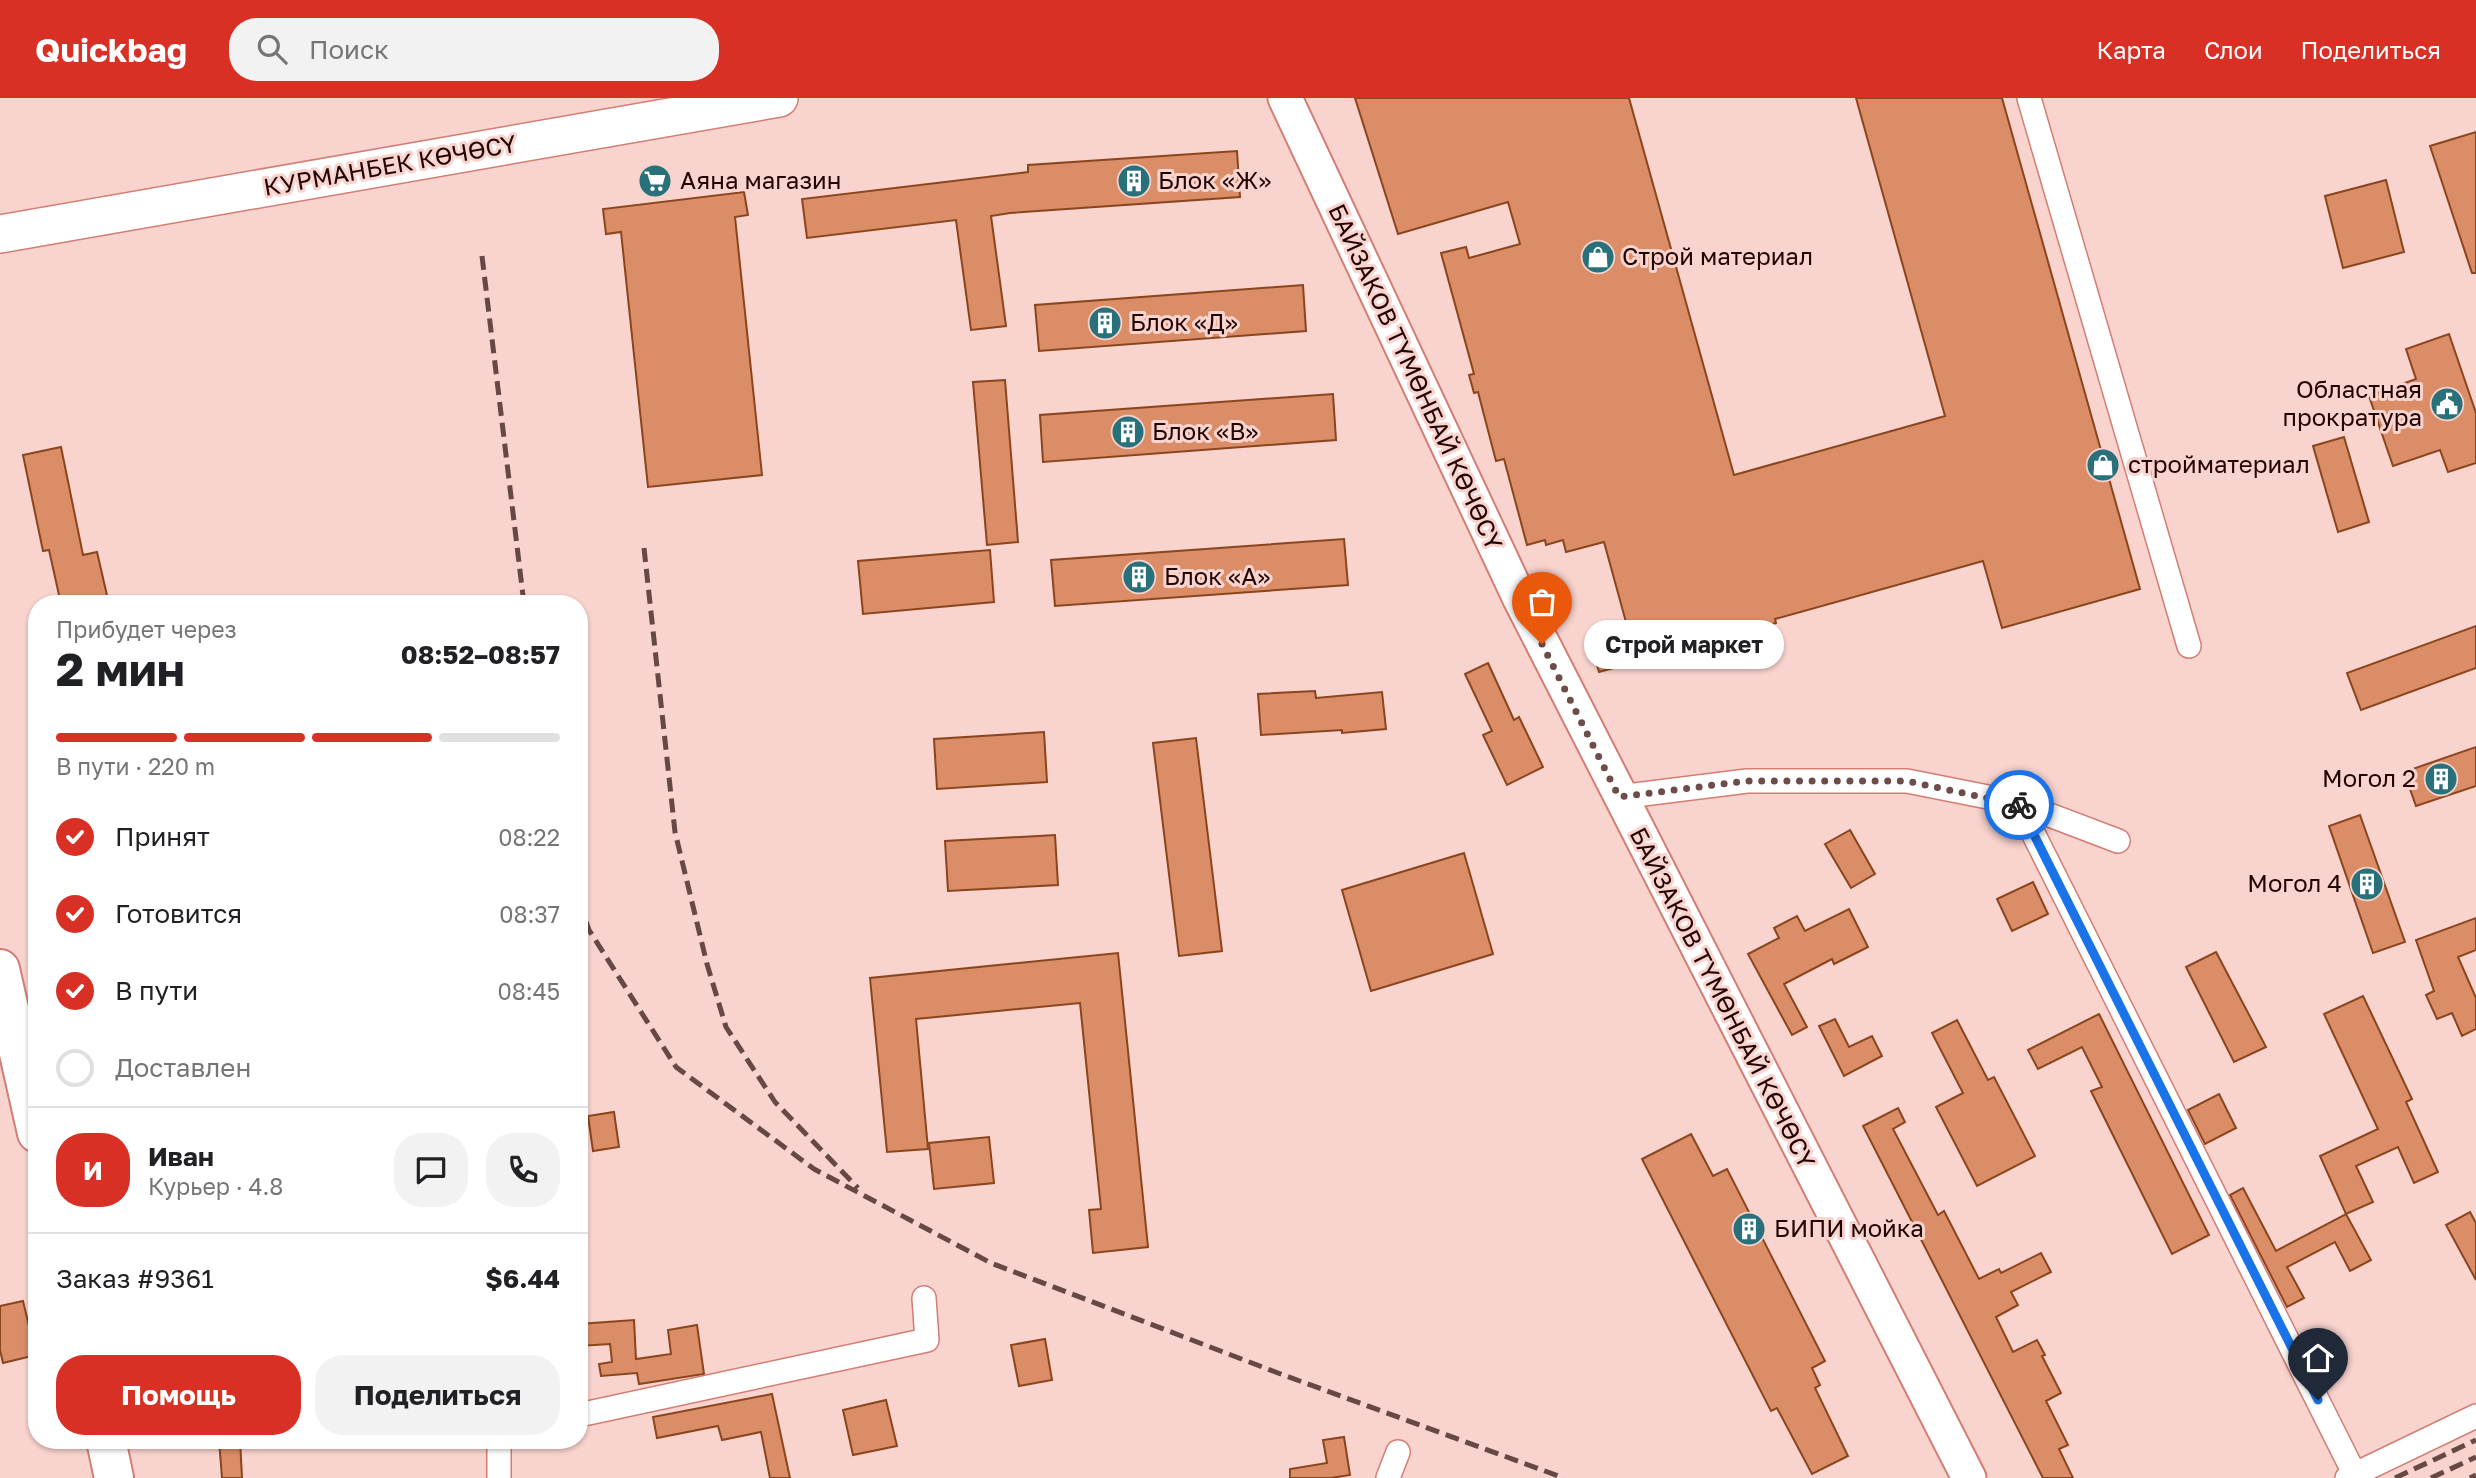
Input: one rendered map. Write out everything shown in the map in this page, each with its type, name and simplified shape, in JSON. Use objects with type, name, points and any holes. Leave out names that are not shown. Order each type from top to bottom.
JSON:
[{"type":"highway","points":[[0,970],[4,1009],[28,1099]]},
{"type":"highway","points":[[108,1449],[114,1478]]},
{"type":"main road","name":"КУРМАНБЕК КӨЧӨСҮ","points":[[0,234],[779,98]]},
{"type":"main road","name":"БАЙЗАКОВ ТҮМӨНБАЙ КӨЧӨСҮ","points":[[1285,98],[1466,487],[1619,797],[1969,1478]]},
{"type":"street","points":[[2029,98],[2189,646]]},
{"type":"street","points":[[1619,797],[1746,781],[1907,781],[2018,803],[2118,841]]},
{"type":"street","points":[[2018,803],[2351,1476],[2476,1416]]},
{"type":"street","points":[[588,1413],[927,1340],[924,1298]]},
{"type":"street","points":[[499,1449],[499,1478]]},
{"type":"street","points":[[1388,1478],[1398,1452]]},
{"type":"building","name":"Строй материал","points":[[1355,98],[1629,98],[1734,475],[1945,416],[1856,98],[2002,98],[2140,589],[2002,628],[1983,561],[1599,672],[1594,654],[1632,644],[1604,542],[1566,552],[1563,540],[1546,545],[1545,540],[1527,545],[1504,459],[1496,461],[1478,392],[1474,393],[1469,375],[1474,374],[1441,253],[1466,247],[1469,258],[1520,244],[1508,202],[1398,234]]},
{"type":"building","points":[[2476,132],[2476,273],[2472,273],[2430,146]]},
{"type":"building","points":[[1237,151],[1240,197],[991,216],[1006,326],[971,330],[956,220],[807,238],[802,199],[1028,172],[1028,165]]},
{"type":"building","points":[[2386,180],[2404,252],[2343,268],[2325,196]]},
{"type":"building","points":[[744,192],[748,215],[735,217],[762,475],[648,487],[621,232],[606,234],[603,209]]},
{"type":"building","points":[[1303,285],[1306,331],[1039,351],[1035,305]]},
{"type":"building","name":"Областная прократура","points":[[2449,334],[2476,413],[2476,463],[2448,472],[2440,450],[2393,466],[2369,396],[2416,379],[2406,349]]},
{"type":"building","points":[[1005,380],[1018,542],[987,545],[973,382]]},
{"type":"building","points":[[1333,394],[1336,440],[1043,462],[1040,415]]},
{"type":"building","points":[[2344,437],[2369,522],[2338,532],[2313,446]]},
{"type":"building","points":[[61,447],[83,555],[97,552],[107,595],[59,595],[49,550],[43,551],[23,455]]},
{"type":"building","points":[[1344,539],[1348,585],[1055,606],[1051,560]]},
{"type":"building","points":[[990,550],[994,602],[863,614],[858,561]]},
{"type":"building","points":[[2476,626],[2476,668],[2361,710],[2347,673]]},
{"type":"building","points":[[1488,663],[1514,720],[1519,717],[1543,767],[1507,785],[1483,735],[1492,731],[1465,674]]},
{"type":"building","points":[[1315,691],[1316,698],[1382,692],[1386,729],[1261,735],[1258,694]]},
{"type":"building","points":[[1044,732],[1047,782],[937,789],[934,739]]},
{"type":"building","points":[[1196,738],[1222,951],[1179,956],[1153,743]]},
{"type":"building","name":"Могол 2","points":[[2476,747],[2476,786],[2416,806],[2404,772]]},
{"type":"building","name":"Могол 4","points":[[2360,815],[2405,942],[2373,953],[2329,826]]},
{"type":"building","points":[[1850,830],[1875,874],[1851,888],[1825,844]]},
{"type":"building","points":[[1055,835],[1058,885],[948,891],[945,841]]},
{"type":"building","points":[[1464,853],[1493,954],[1371,991],[1342,890]]},
{"type":"building","points":[[2033,882],[2048,914],[2012,931],[1997,899]]},
{"type":"building","points":[[1849,909],[1868,947],[1834,964],[1832,959],[1784,984],[1807,1027],[1792,1035],[1748,954],[1779,938],[1774,928],[1797,916],[1805,931]]},
{"type":"building","points":[[2476,918],[2476,950],[2458,957],[2476,998],[2476,1029],[2462,1036],[2452,1013],[2437,1019],[2426,995],[2434,991],[2416,940]]},
{"type":"building","points":[[2216,952],[2266,1047],[2234,1062],[2186,967]]},
{"type":"building","points":[[1118,953],[1148,1247],[1093,1253],[1089,1210],[1101,1209],[1080,1003],[916,1019],[928,1149],[887,1152],[870,978]]},
{"type":"building","points":[[2363,996],[2412,1099],[2406,1102],[2438,1172],[2414,1183],[2398,1147],[2356,1166],[2373,1202],[2346,1214],[2320,1156],[2378,1129],[2324,1014]]},
{"type":"building","points":[[2099,1014],[2209,1235],[2172,1254],[2091,1091],[2102,1087],[2082,1047],[2038,1069],[2028,1050]]},
{"type":"building","points":[[1835,1019],[1849,1047],[1872,1036],[1882,1056],[1844,1076],[1819,1026]]},
{"type":"building","points":[[1957,1020],[1988,1080],[1994,1077],[2035,1156],[1977,1186],[1936,1107],[1963,1093],[1932,1033]]},
{"type":"building","points":[[2219,1094],[2236,1128],[2205,1144],[2188,1110]]},
{"type":"building","points":[[1898,1108],[1905,1122],[1893,1129],[1938,1215],[1944,1211],[1979,1279],[1999,1269],[2001,1273],[2041,1253],[2051,1272],[2011,1292],[2018,1305],[1996,1317],[2013,1352],[2037,1340],[2045,1355],[2042,1356],[2061,1393],[2046,1401],[2068,1445],[2059,1449],[2073,1478],[2043,1478],[1863,1126]]},
{"type":"building","points":[[614,1112],[619,1147],[593,1151],[588,1116]]},
{"type":"building","points":[[1691,1134],[1713,1176],[1727,1169],[1825,1361],[1812,1368],[1820,1385],[1815,1388],[1848,1456],[1812,1474],[1777,1408],[1771,1411],[1642,1159]]},
{"type":"building","points":[[989,1137],[994,1183],[934,1189],[929,1143]]},
{"type":"building","points":[[2243,1188],[2276,1251],[2346,1214],[2371,1260],[2350,1271],[2335,1242],[2287,1267],[2304,1298],[2287,1307],[2230,1195]]},
{"type":"building","points":[[2470,1212],[2476,1223],[2476,1280],[2446,1225]]},
{"type":"building","points":[[23,1301],[28,1322],[28,1357],[3,1363],[0,1350],[0,1306]]},
{"type":"building","points":[[634,1320],[636,1359],[671,1354],[668,1330],[697,1325],[704,1374],[639,1384],[637,1373],[601,1376],[599,1364],[612,1362],[610,1344],[588,1345],[588,1323]]},
{"type":"building","points":[[1045,1339],[1052,1380],[1019,1386],[1011,1345]]},
{"type":"building","points":[[772,1394],[790,1478],[770,1478],[761,1432],[722,1440],[718,1426],[657,1438],[653,1417]]},
{"type":"building","points":[[886,1400],[897,1446],[853,1455],[843,1410]]},
{"type":"building","points":[[1344,1437],[1350,1475],[1290,1478],[1290,1469],[1327,1463],[1323,1440]]},
{"type":"building","points":[[220,1449],[240,1449],[242,1478],[222,1478]]},
{"type":"railway","points":[[482,256],[523,595]]},
{"type":"railway","points":[[644,548],[675,832],[707,964],[726,1027],[775,1102],[858,1188]]},
{"type":"railway","points":[[588,927],[676,1067],[814,1169],[991,1263],[1278,1373],[1564,1478]]},
{"type":"railway","points":[[2395,1478],[2476,1440]]},
{"type":"railway","points":[[2431,1478],[2476,1457]]},
{"type":"railway","points":[[2470,1478],[2476,1475]]},
{"type":"way so far","points":[[1542,644],[1619,797],[1746,781],[1907,781],[2019,805]]},
{"type":"place","name":"Аяна магазин","points":[[655,181]]},
{"type":"place","name":"Блок «Ж»","points":[[1134,181]]},
{"type":"place","name":"Строй материал","points":[[1598,257]]},
{"type":"place","name":"Блок «Д»","points":[[1105,323]]},
{"type":"place","name":"Областная прократура","points":[[2447,404]]},
{"type":"place","name":"Блок «В»","points":[[1128,432]]},
{"type":"place","name":"стройматериал","points":[[2103,465]]},
{"type":"place","name":"Блок «А»","points":[[1139,577]]},
{"type":"place","name":"Строй маркет","points":[[1542,644]]},
{"type":"place","name":"Могол 2","points":[[2441,779]]},
{"type":"place","name":"Могол 4","points":[[2367,884]]},
{"type":"place","name":"БИПИ мойка","points":[[1749,1229]]},
{"type":"route","points":[[2019,805],[2318,1400]]}]
